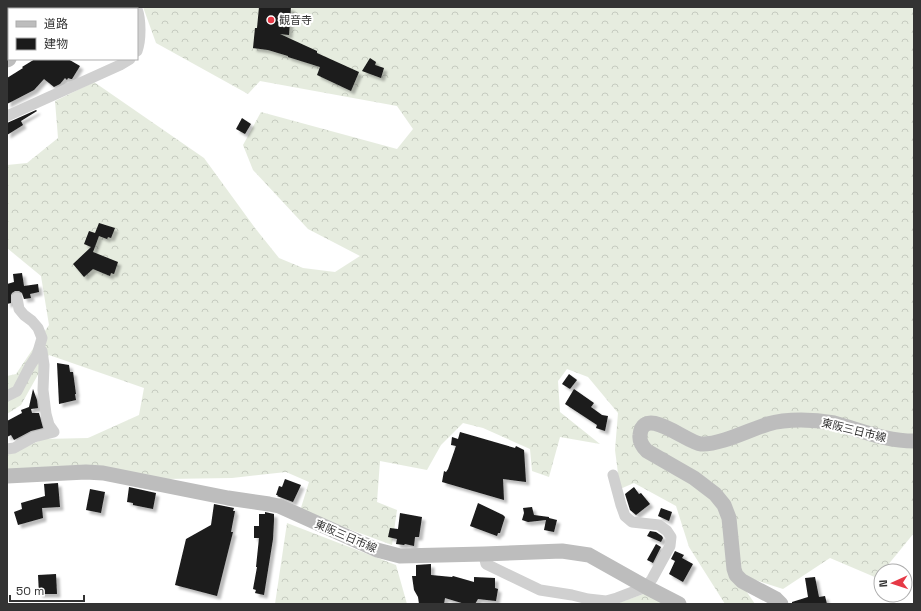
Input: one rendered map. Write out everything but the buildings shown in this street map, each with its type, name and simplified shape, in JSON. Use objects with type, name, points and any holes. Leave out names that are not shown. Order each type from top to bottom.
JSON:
[{"type":"main road","name":"東阪三日市線","points":[[781,604],[776,598],[742,581],[736,575],[734,569],[729,518],[724,505],[715,494],[694,478],[647,451],[640,438],[640,432],[643,427],[653,423],[676,432],[690,441],[701,444],[716,442],[772,423],[800,420],[834,423],[887,439],[914,441]]},
{"type":"main road","name":"東阪三日市線","points":[[7,476],[86,472],[103,473],[228,498],[280,506],[377,550],[400,556],[562,552],[588,555],[679,604]]},
{"type":"street","points":[[138,12],[140,30],[138,43]]},
{"type":"street","points":[[7,116],[128,60]]},
{"type":"street","points":[[7,396],[17,391],[37,355],[42,338],[38,328],[19,309],[17,298]]},
{"type":"street","points":[[7,449],[14,448],[34,437],[54,432],[49,425],[46,414],[43,390],[44,365],[42,351],[39,350]]},
{"type":"street","points":[[484,554],[486,564],[540,590],[572,595],[588,600],[606,601],[646,587],[670,546],[671,537],[668,531],[659,525],[632,522],[625,516],[620,505],[613,475]]},
{"type":"green space","points":[[143,7],[914,7],[914,533],[890,563],[873,563],[873,576],[830,558],[783,589],[734,573],[755,604],[725,604],[689,547],[676,506],[634,483],[620,489],[615,450],[618,413],[588,377],[567,369],[558,381],[560,412],[600,444],[560,437],[549,477],[532,471],[530,449],[483,428],[463,423],[441,445],[427,470],[380,461],[377,502],[397,510],[392,545],[300,511],[309,482],[286,472],[232,478],[165,479],[7,470],[7,454],[44,439],[88,438],[139,415],[144,388],[49,355],[21,405],[7,414],[7,376],[16,374],[49,325],[41,276],[7,248],[7,165],[27,163],[58,138],[55,101],[94,82],[204,158],[279,258],[303,268],[335,272],[360,256],[308,229],[253,170],[243,145],[261,112],[397,149],[413,129],[397,106],[260,81],[248,94],[156,43]]},
{"type":"green space","points":[[287,523],[396,565],[407,604],[275,604]]},
{"type":"green space","points":[[646,593],[667,604],[616,604]]},
{"type":"place","name":"観音寺","points":[[271,20]]}]
